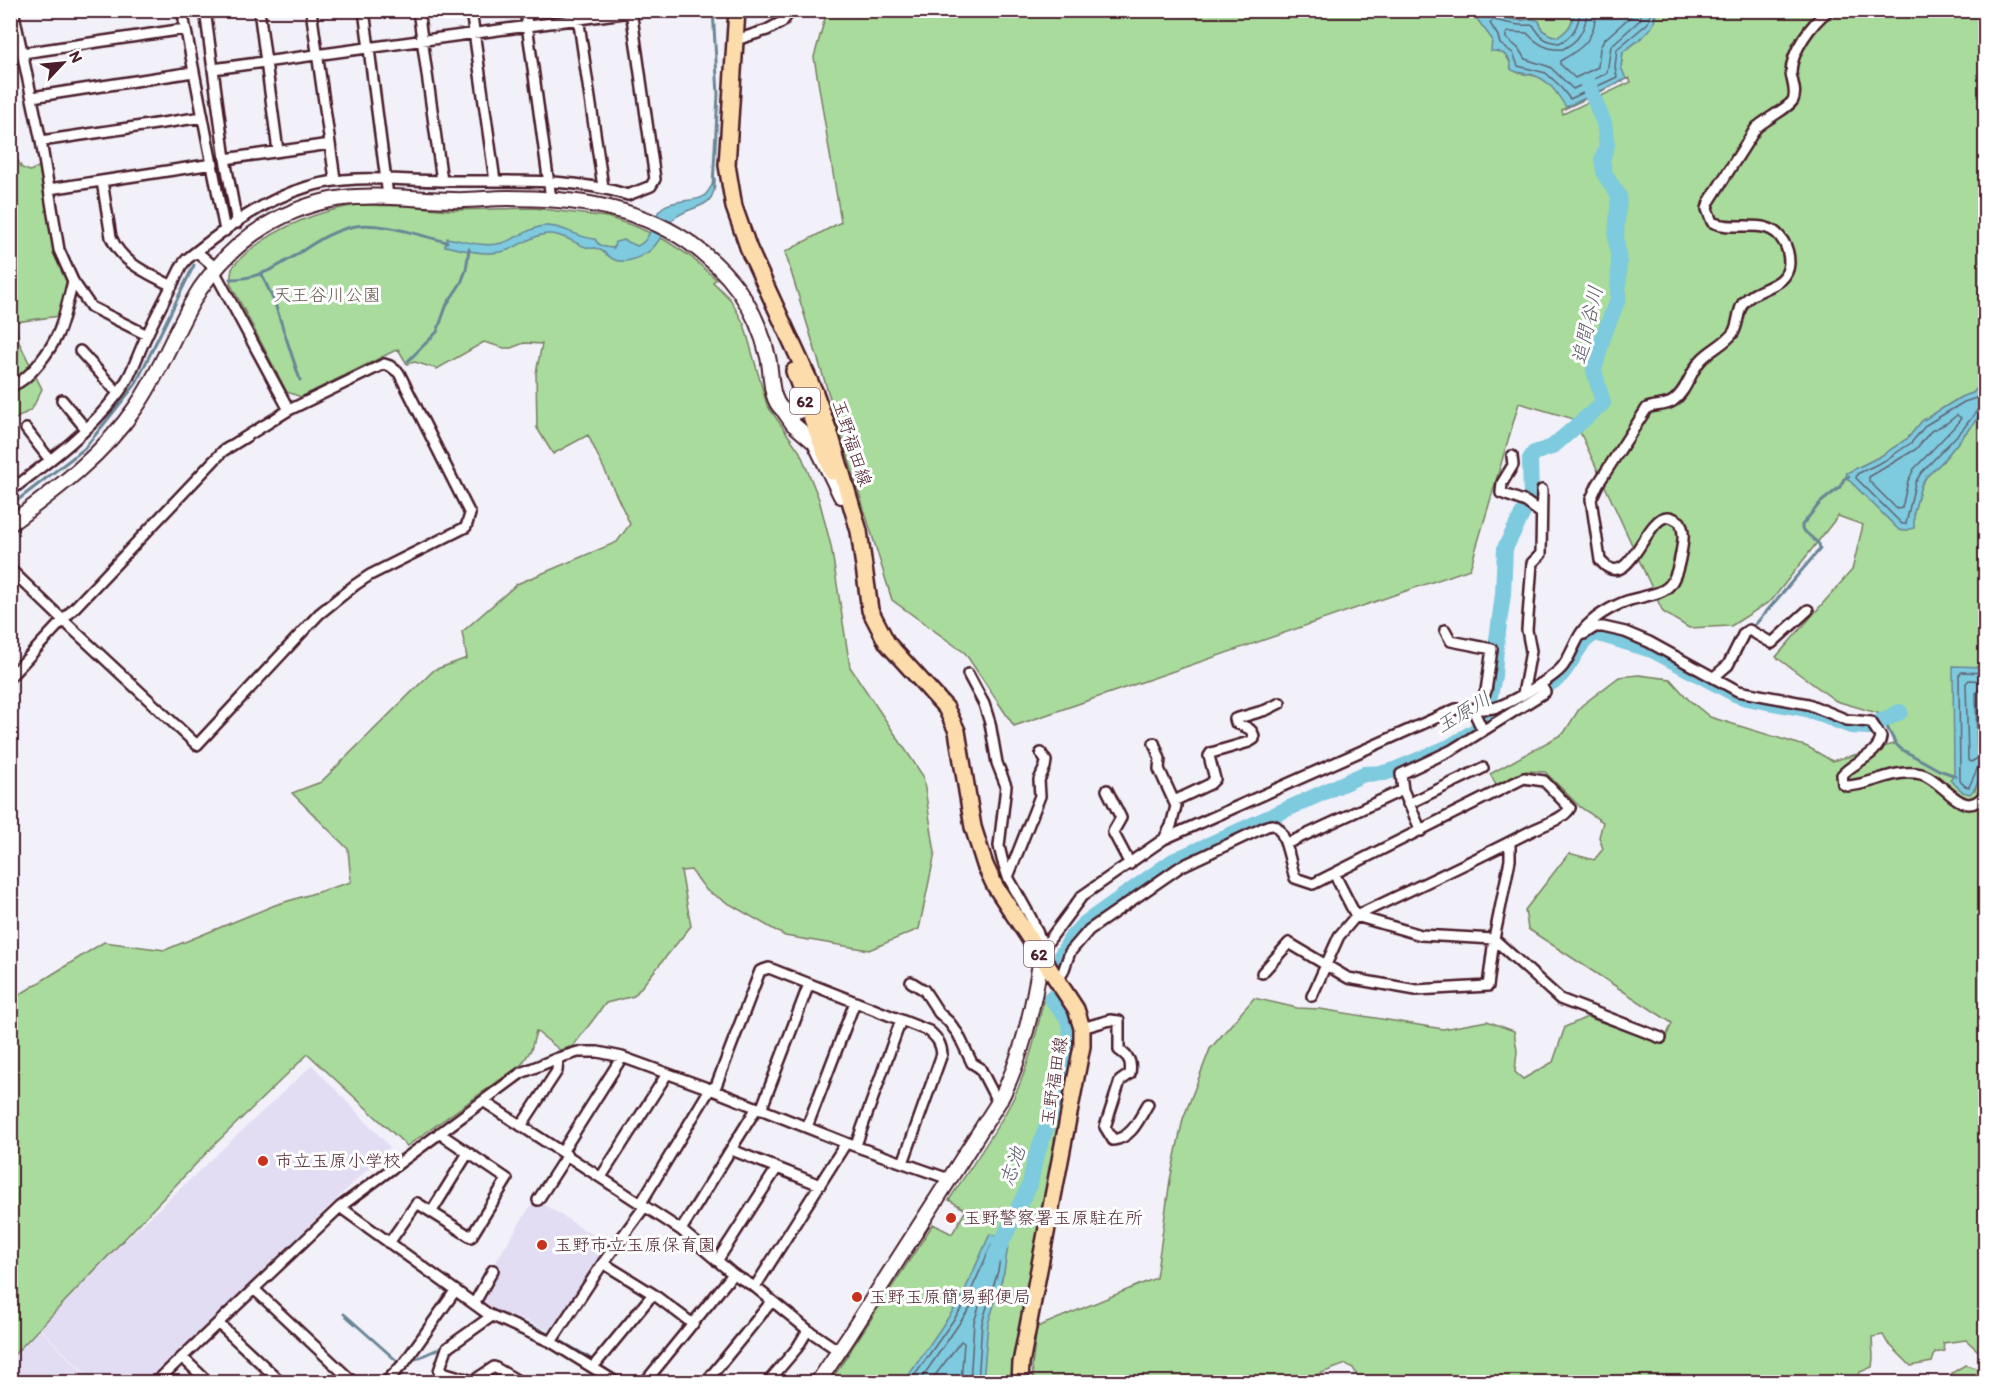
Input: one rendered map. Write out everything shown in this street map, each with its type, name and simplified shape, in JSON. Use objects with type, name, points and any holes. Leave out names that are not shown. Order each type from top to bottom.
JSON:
[{"type":"main road","name":"玉野福田線","points":[[737,10],[727,165],[734,207],[813,406],[862,556]]},
{"type":"main road","name":"玉野福田線","points":[[813,406],[831,437],[859,531],[870,609],[887,643],[946,708],[952,718],[957,731],[973,827],[982,857],[995,886],[1042,952],[1076,1009],[1082,1028],[1082,1046],[1021,1363],[1020,1383]]},
{"type":"street","points":[[13,10],[41,141],[60,250],[73,281],[91,307],[147,335]]},
{"type":"street","points":[[182,10],[225,231]]},
{"type":"street","points":[[205,10],[225,159],[237,223]]},
{"type":"street","points":[[259,10],[278,152]]},
{"type":"street","points":[[311,10],[334,179]]},
{"type":"street","points":[[364,10],[388,196]]},
{"type":"street","points":[[418,10],[442,182]]},
{"type":"street","points":[[471,10],[495,180]]},
{"type":"street","points":[[525,10],[551,199]]},
{"type":"street","points":[[736,40],[767,30],[782,22],[791,10]]},
{"type":"street","points":[[1420,831],[1403,790],[1401,774],[1452,750],[1481,727],[1542,688],[1560,670],[1591,621],[1626,602],[1663,591],[1671,585],[1676,576],[1683,538],[1680,522],[1668,516],[1663,518],[1623,567],[1604,566],[1600,560],[1591,499],[1598,484],[1647,408],[1669,403],[1675,399],[1688,383],[1699,362],[1732,335],[1740,309],[1745,301],[1779,282],[1786,275],[1789,254],[1779,234],[1761,225],[1719,225],[1712,222],[1707,209],[1709,202],[1756,128],[1793,100],[1791,68],[1795,55],[1811,26],[1828,10]]},
{"type":"street","points":[[10,492],[86,429],[118,393],[129,376],[182,265],[225,231],[284,196],[334,179],[386,178],[442,182],[495,180],[603,187],[628,195],[651,186],[655,180],[631,11],[578,15],[474,34],[213,69]]},
{"type":"street","points":[[578,15],[603,187]]},
{"type":"street","points":[[23,53],[185,29]]},
{"type":"street","points":[[32,97],[193,72]]},
{"type":"street","points":[[41,141],[203,117]]},
{"type":"street","points":[[225,159],[330,144]]},
{"type":"street","points":[[50,189],[213,164]]},
{"type":"street","points":[[102,180],[114,246],[131,264],[172,286]]},
{"type":"street","points":[[621,210],[628,195]]},
{"type":"street","points":[[10,524],[73,477],[123,424],[147,389],[200,290],[214,272],[246,240],[284,215],[309,205],[351,196],[455,200],[551,199],[589,203],[621,210],[661,226],[703,252],[722,270],[744,297],[762,335],[778,405],[793,424],[815,443],[841,496]]},
{"type":"street","points":[[197,252],[210,263],[289,410]]},
{"type":"street","points":[[10,386],[20,382],[37,366],[58,332],[73,281]]},
{"type":"street","points":[[81,351],[118,393]]},
{"type":"street","points":[[10,569],[63,620],[197,745],[319,614],[339,597],[370,576],[466,527],[470,514],[399,373],[384,364],[289,410],[223,451],[63,620],[10,676]]},
{"type":"street","points":[[62,400],[86,429]]},
{"type":"street","points":[[784,411],[789,413],[813,406]]},
{"type":"street","points":[[26,429],[50,460]]},
{"type":"street","points":[[1512,456],[1514,465],[1502,483],[1501,493],[1529,503],[1541,513]]},
{"type":"street","points":[[1521,700],[1531,651],[1527,630],[1532,563],[1541,554],[1542,490]]},
{"type":"street","points":[[1714,677],[1728,665],[1744,633],[1751,631],[1772,643],[1808,610]]},
{"type":"street","points":[[1579,639],[1595,627],[1625,632],[1649,642],[1738,691],[1808,704],[1847,720],[1873,725],[1881,737],[1877,749],[1846,770],[1842,775],[1843,784],[1853,786],[1910,772],[1938,782],[1958,801],[1964,803],[1975,804],[1986,793]]},
{"type":"street","points":[[1445,630],[1451,640],[1492,649],[1484,709]]},
{"type":"street","points":[[968,674],[984,704],[997,763],[1006,786],[999,846],[1008,878],[1031,918],[1042,952]]},
{"type":"street","points":[[818,1383],[1010,1081],[1034,1000],[1042,952],[1082,896],[1164,839],[1456,709],[1484,709],[1521,700]]},
{"type":"street","points":[[1174,801],[1210,784],[1215,779],[1209,756],[1211,753],[1254,739],[1254,733],[1250,728],[1236,723],[1235,719],[1266,710],[1280,703]]},
{"type":"street","points":[[1481,727],[1475,714],[1484,709]]},
{"type":"street","points":[[1154,743],[1160,759],[1159,769],[1174,801],[1176,813],[1164,839]]},
{"type":"street","points":[[1008,878],[1040,796],[1039,780],[1046,767],[1046,761],[1041,753]]},
{"type":"street","points":[[1408,804],[1483,768]]},
{"type":"street","points":[[1057,980],[1063,972],[1070,952],[1089,930],[1180,867],[1267,826],[1273,825],[1278,828],[1286,844],[1295,878],[1313,884],[1335,875],[1524,778],[1544,781],[1568,803],[1569,811],[1356,916],[1339,936],[1312,996]]},
{"type":"street","points":[[1107,790],[1120,818],[1113,832],[1130,864]]},
{"type":"street","points":[[1286,844],[1403,790]]},
{"type":"street","points":[[1262,973],[1289,943],[1348,978],[1416,990],[1488,986],[1494,939],[1510,860],[1510,842]]},
{"type":"street","points":[[1335,875],[1356,916],[1421,935],[1494,939],[1560,999],[1660,1038]]},
{"type":"street","points":[[553,1339],[643,1205],[710,1089],[716,1086],[760,971],[769,968],[929,1031],[937,1038],[942,1054],[903,1162]]},
{"type":"street","points":[[911,982],[924,990],[939,1013],[949,1022],[972,1062],[980,1068],[998,1102]]},
{"type":"street","points":[[681,1230],[759,1109],[809,984]]},
{"type":"street","points":[[807,1127],[855,1002]]},
{"type":"street","points":[[856,1145],[901,1020]]},
{"type":"street","points":[[1082,1028],[1110,1020],[1119,1021],[1119,1050],[1129,1057],[1130,1074],[1120,1081],[1105,1127],[1113,1140],[1133,1130],[1148,1104]]},
{"type":"street","points":[[156,1383],[340,1207],[521,1073],[578,1052],[598,1052],[622,1057],[846,1143],[949,1179]]},
{"type":"street","points":[[538,1200],[622,1057]]},
{"type":"street","points":[[521,1126],[556,1071],[558,1058]]},
{"type":"street","points":[[601,1178],[667,1074]]},
{"type":"street","points":[[483,1101],[681,1230],[733,1274],[755,1287],[838,1351]]},
{"type":"street","points":[[389,1243],[417,1203],[471,1237],[507,1179],[439,1133]]},
{"type":"street","points":[[755,1287],[846,1143]]},
{"type":"street","points":[[732,1150],[820,1185]]},
{"type":"street","points":[[432,1211],[468,1153]]},
{"type":"street","points":[[717,1261],[777,1168]]},
{"type":"street","points":[[340,1207],[492,1316],[553,1339],[595,1364],[616,1383]]},
{"type":"street","points":[[603,1263],[653,1294],[693,1324]]},
{"type":"street","points":[[474,1304],[493,1270]]},
{"type":"street","points":[[645,1383],[733,1274]]},
{"type":"street","points":[[254,1289],[353,1383]]},
{"type":"street","points":[[386,1383],[405,1362],[455,1291]]},
{"type":"street","points":[[595,1364],[653,1294]]},
{"type":"street","points":[[706,1383],[772,1301]]},
{"type":"street","points":[[492,1316],[447,1348],[439,1371],[473,1381],[494,1367],[520,1383]]},
{"type":"street","points":[[218,1323],[281,1383]]},
{"type":"street","points":[[768,1383],[797,1348],[808,1330]]},
{"type":"street","points":[[182,1357],[202,1381]]},
{"type":"shaded area","points":[[312,1065],[390,1147],[149,1382],[94,1382],[36,1324]]},
{"type":"shaded area","points":[[535,1199],[612,1247],[554,1333],[530,1322],[491,1310],[473,1298]]},
{"type":"shaded area","points":[[36,1325],[92,1382],[11,1382],[10,1357]]},
{"type":"green space","points":[[827,11],[1471,11],[1488,30],[1493,44],[1507,58],[1511,69],[1518,73],[1541,78],[1554,88],[1621,67],[1623,51],[1651,28],[1656,13],[1654,11],[1985,11],[1985,379],[1973,393],[1961,397],[1922,421],[1908,438],[1881,456],[1847,473],[1914,512],[1921,485],[1926,477],[1942,462],[1985,409],[1985,667],[1954,775],[1950,780],[1975,790],[1985,767],[1985,1357],[1966,1340],[1943,1343],[1945,1351],[1935,1353],[1932,1362],[1911,1366],[1883,1335],[1872,1337],[1872,1367],[1860,1372],[1855,1382],[1383,1382],[1379,1378],[1370,1377],[1361,1382],[1353,1368],[1346,1364],[1297,1382],[1034,1382],[1032,1366],[1037,1327],[1156,1278],[1170,1180],[1183,1119],[1210,1049],[1254,998],[1297,1008],[1320,1009],[1443,1029],[1487,1021],[1514,1031],[1517,1051],[1515,1072],[1523,1079],[1553,1062],[1565,1027],[1587,1017],[1663,1044],[1672,1023],[1528,929],[1525,910],[1569,853],[1594,860],[1603,849],[1599,837],[1603,822],[1580,807],[1545,772],[1526,771],[1496,785],[1490,774],[1564,733],[1581,706],[1619,677],[1639,675],[1670,679],[1689,700],[1710,717],[1808,747],[1832,761],[1894,744],[1884,715],[1836,701],[1776,657],[1852,570],[1863,525],[1838,516],[1772,600],[1731,626],[1689,628],[1663,612],[1574,419],[1519,403],[1470,569],[1014,726],[965,653],[892,600],[785,252],[841,222],[814,57]],"holes":[[[1629,78],[1631,82],[1563,114],[1562,110]]]},
{"type":"green space","points":[[1486,11],[1574,11],[1570,26],[1559,37],[1542,30],[1539,21],[1505,17]]},
{"type":"green space","points":[[11,139],[16,144],[17,159],[22,168],[30,171],[40,166],[67,282],[59,316],[16,322],[19,342],[42,389],[32,409],[11,422]]},
{"type":"green space","name":"天王谷川公園","points":[[357,205],[449,210],[534,208],[607,217],[665,240],[690,256],[716,279],[713,282],[730,299],[744,324],[767,405],[800,452],[819,499],[831,546],[850,667],[923,776],[935,853],[919,929],[869,950],[785,936],[707,891],[691,870],[681,871],[691,926],[634,996],[606,1003],[573,1046],[560,1050],[536,1031],[531,1050],[522,1064],[407,1146],[308,1054],[213,1146],[11,1358],[11,1000],[104,942],[165,950],[275,905],[351,882],[348,849],[292,793],[321,782],[434,670],[467,658],[462,632],[517,584],[617,542],[630,524],[588,435],[553,454],[537,428],[536,373],[542,344],[524,343],[504,348],[484,342],[437,369],[415,362],[407,364],[398,349],[301,397],[287,392],[230,283],[232,269],[251,249],[288,226],[328,211]]},
{"type":"green space","points":[[1052,993],[1060,996],[1075,1021],[1076,1040],[1073,1061],[1064,1084],[1059,1125],[1011,1382],[830,1382],[933,1224],[952,1234],[966,1210],[949,1200],[1014,1097],[1032,1047],[1044,995]]},
{"type":"green space","points":[[1965,1365],[1979,1369],[1985,1376],[1985,1382],[1947,1382],[1952,1373]]},
{"type":"water","points":[[1471,11],[1488,12],[1515,20],[1536,20],[1539,21],[1542,30],[1558,37],[1570,26],[1574,11],[1654,11],[1655,18],[1650,29],[1623,52],[1621,67],[1626,79],[1566,107],[1555,91],[1542,79],[1513,71],[1506,55],[1491,51],[1492,39]]},
{"type":"water","points":[[715,180],[712,197],[708,202],[672,220],[652,249],[631,260],[617,261],[598,249],[584,247],[561,236],[550,234],[534,237],[508,250],[493,253],[445,246],[447,238],[489,245],[507,241],[535,228],[552,226],[595,239],[606,247],[614,248],[615,242],[624,240],[637,246],[646,238],[656,216],[663,207],[701,198]]},
{"type":"water","points":[[1985,379],[1985,409],[1921,485],[1914,512],[1914,528],[1899,530],[1846,477],[1847,473],[1881,456],[1908,438],[1922,421],[1961,397],[1973,393]]},
{"type":"water","points":[[1953,666],[1985,667],[1985,767],[1970,794],[1963,792],[1950,780],[1954,775]]},
{"type":"water","points":[[990,1234],[1009,1239],[1004,1272],[988,1324],[983,1382],[904,1382],[961,1299]]},
{"type":"waterway","points":[[713,10],[718,95],[713,185]]},
{"type":"waterway","name":"追間谷川","points":[[1486,722],[1494,676],[1503,594],[1505,548],[1531,497],[1530,459],[1534,453],[1552,447],[1603,403],[1594,370],[1604,334],[1618,299],[1619,263],[1616,236],[1619,196],[1605,175],[1602,160],[1607,145],[1604,123],[1587,82]]},
{"type":"waterway","points":[[230,279],[265,272],[323,238],[356,226],[390,228],[447,242]]},
{"type":"waterway","points":[[408,361],[437,332],[447,304],[461,283],[466,270],[469,249]]},
{"type":"waterway","points":[[10,506],[84,449],[135,385],[194,265]]},
{"type":"waterway","points":[[261,273],[274,301],[300,380]]},
{"type":"waterway","points":[[1722,676],[1731,670],[1754,626],[1820,549],[1819,544],[1802,529],[1802,525],[1820,503],[1840,487],[1844,479],[1849,476]]},
{"type":"waterway","name":"玉原川","points":[[1058,961],[1072,937],[1084,924],[1173,861],[1364,774],[1394,770],[1451,746],[1557,679],[1584,641],[1596,633],[1652,650],[1735,694],[1806,709],[1851,726],[1869,727],[1900,712]]},
{"type":"waterway","points":[[1883,720],[1901,749],[1939,770],[1956,776]]},
{"type":"waterway","name":"志池","points":[[995,1256],[1030,1184],[1035,1160],[1066,1070],[1071,1029],[1067,1017],[1051,998]]},
{"type":"waterway","points":[[494,1312],[541,1330],[585,1355],[625,1382]]},
{"type":"waterway","points":[[344,1314],[397,1361]]},
{"type":"waterway","points":[[411,1361],[445,1346]]},
{"type":"place","name":"市立玉原小学校","points":[[263,1161]]},
{"type":"place","name":"玉野警察署玉原駐在所","points":[[951,1218]]},
{"type":"place","name":"玉野市立玉原保育園","points":[[542,1245]]},
{"type":"place","name":"玉野玉原簡易郵便局","points":[[857,1297]]}]
